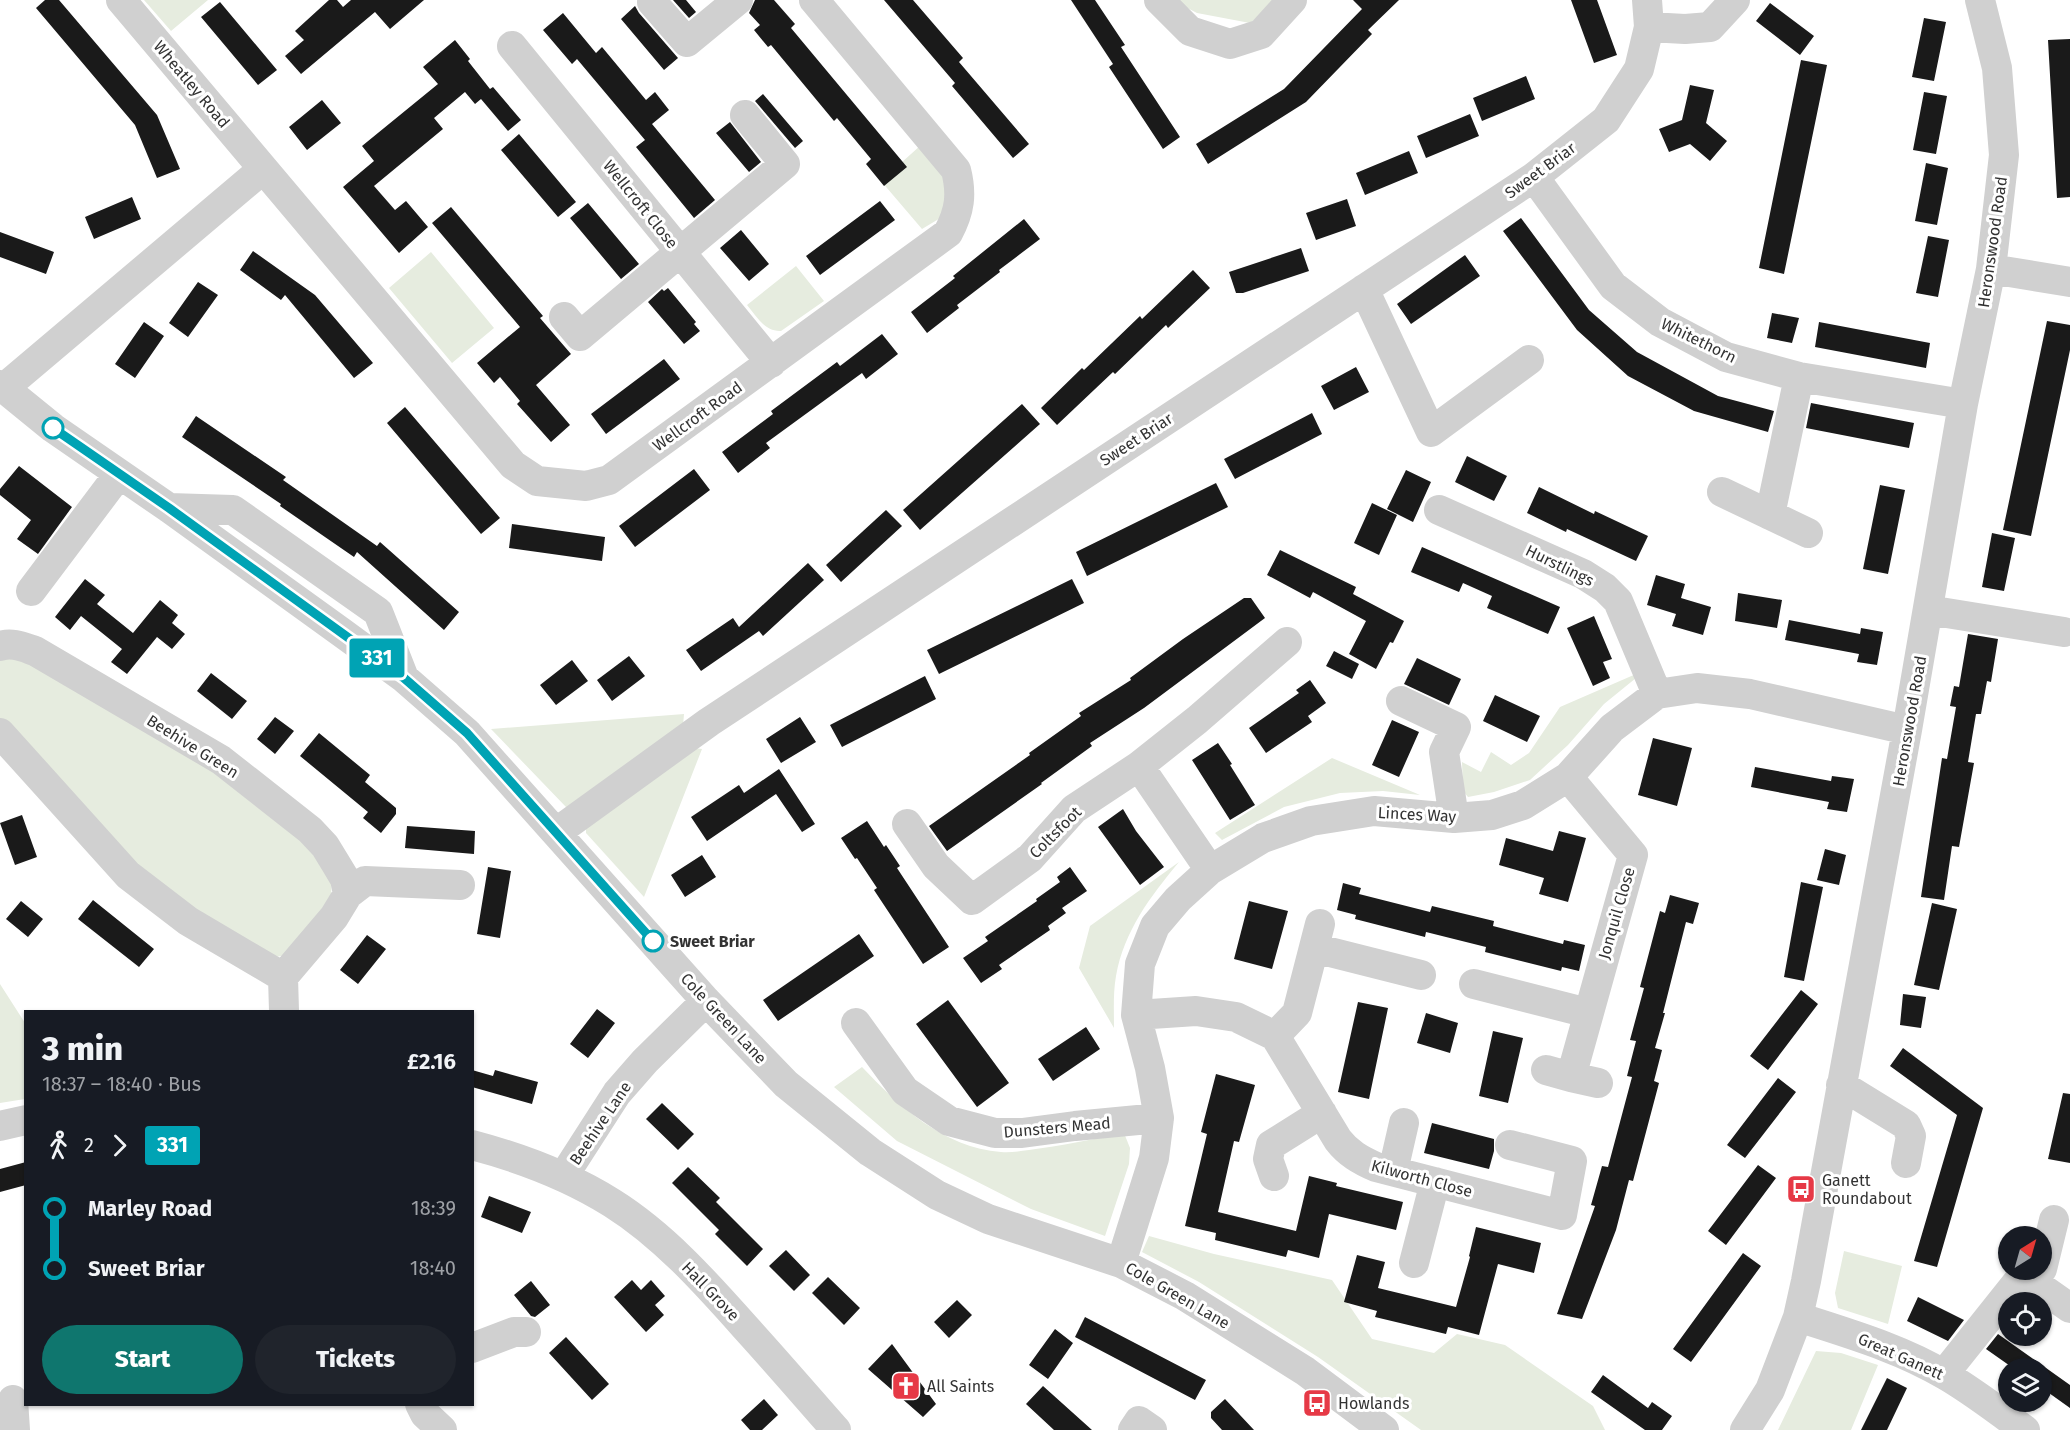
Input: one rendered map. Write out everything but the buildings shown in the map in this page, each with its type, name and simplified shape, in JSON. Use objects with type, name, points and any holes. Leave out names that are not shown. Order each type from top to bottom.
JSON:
[{"type":"street","name":"Wheatley Road","points":[[121,0],[263,169]]},
{"type":"street","points":[[652,2],[687,42],[738,0]]},
{"type":"street","name":"Wellcroft Road","points":[[263,169],[513,465],[537,482],[586,486],[609,480],[948,233],[956,219],[961,189],[956,170],[814,0]]},
{"type":"street","points":[[1159,0],[1190,31],[1230,44],[1261,34],[1292,0]]},
{"type":"street","points":[[1648,13],[1685,29],[1710,27],[1736,0]]},
{"type":"street","name":"Heronswood Road","points":[[1745,1430],[1770,1390],[1798,1317],[1815,1236],[1907,730],[1962,404],[1991,269],[2004,155],[1997,68],[1980,0]]},
{"type":"street","name":"Sweet Briar","points":[[557,832],[709,722],[1534,177],[1606,120],[1639,69],[1648,13]]},
{"type":"street","name":"Wellcroft Close","points":[[512,46],[771,363]]},
{"type":"street","points":[[564,317],[580,336],[784,164],[745,115]]},
{"type":"street","points":[[31,591],[119,474],[53,428],[2,386],[263,169]]},
{"type":"street","name":"Whitethorn","points":[[1534,177],[1613,286],[1660,322],[1726,357],[1799,377],[1962,404]]},
{"type":"street","points":[[1991,269],[2070,282]]},
{"type":"street","points":[[1364,289],[1431,432],[1529,360]]},
{"type":"street","points":[[1770,515],[1799,377]]},
{"type":"street","name":"Cole Green Lane","points":[[119,474],[169,508],[233,510],[378,612],[404,678],[467,733],[706,1001],[786,1084],[870,1152],[937,1195],[988,1220],[1121,1263],[1185,1296],[1305,1371],[1384,1430]]},
{"type":"street","points":[[1722,492],[1808,533]]},
{"type":"street","name":"Hurstlings","points":[[1438,510],[1583,574],[1605,588],[1618,601],[1657,694]]},
{"type":"street","points":[[1928,610],[2064,632]]},
{"type":"street","name":"Coltsfoot","points":[[907,824],[936,866],[972,900],[1030,858],[1074,809],[1139,766],[1197,720],[1287,642]]},
{"type":"street","name":"Beehive Green","points":[[0,646],[3,644],[20,645],[35,651],[221,760],[325,846],[345,879],[348,894]]},
{"type":"street","name":"Linces Way","points":[[1121,1263],[1154,1158],[1159,1118],[1150,1068],[1136,1015],[1140,964],[1155,926],[1178,898],[1210,870],[1263,838],[1311,821],[1374,811],[1454,818],[1492,815],[1523,805],[1568,777],[1612,728],[1657,694],[1697,688],[1750,694],[1907,730]]},
{"type":"street","points":[[1401,701],[1456,727],[1444,752],[1454,818]]},
{"type":"street","points":[[0,733],[128,875],[188,921],[283,977]]},
{"type":"street","points":[[1139,766],[1210,870]]},
{"type":"street","name":"Jonquil Close","points":[[1568,777],[1634,855],[1584,1024]]},
{"type":"street","points":[[284,1010],[283,977],[334,917],[348,894],[364,881],[460,885]]},
{"type":"street","points":[[1136,1015],[1196,1011],[1226,1015],[1236,1017],[1275,1036],[1297,1012],[1317,936],[1421,975]]},
{"type":"street","points":[[1474,984],[1584,1024],[1571,1077]]},
{"type":"street","name":"Beehive Lane","points":[[474,1146],[515,1156],[564,1177],[617,1093],[645,1061],[706,1001]]},
{"type":"street","name":"Dunsters Mead","points":[[855,1023],[905,1090],[949,1121],[995,1133],[1004,1133],[1159,1118]]},
{"type":"street","name":"Kilworth Close","points":[[1275,1036],[1347,1151],[1376,1167],[1562,1215],[1572,1161],[1510,1145]]},
{"type":"street","points":[[1841,1085],[1906,1125],[1911,1136],[1906,1163]]},
{"type":"street","points":[[1274,1176],[1268,1158],[1271,1145],[1322,1113]]},
{"type":"street","points":[[0,1126],[24,1120]]},
{"type":"street","points":[[1393,1171],[1404,1123]]},
{"type":"street","name":"Hall Grove","points":[[564,1177],[612,1203],[658,1238],[704,1281],[828,1427]]},
{"type":"street","points":[[1414,1263],[1435,1182]]},
{"type":"street","points":[[2052,1228],[2054,1220]]},
{"type":"street","points":[[1944,1374],[2019,1280]]},
{"type":"street","points":[[2045,1280],[2070,1308]]},
{"type":"street","name":"Great Ganett","points":[[1798,1317],[1905,1355],[1944,1374],[2025,1430]]},
{"type":"street","points":[[474,1347],[514,1332],[526,1332]]},
{"type":"street","points":[[13,1400],[15,1430]]},
{"type":"street","points":[[421,1406],[425,1414],[442,1430]]},
{"type":"street","points":[[1133,1430],[1139,1421],[1152,1430]]},
{"type":"shaded area","points":[[144,0],[208,0],[171,31]]},
{"type":"shaded area","points":[[1172,0],[1281,0],[1250,23],[1197,13]]},
{"type":"shaded area","points":[[921,145],[947,174],[947,214],[922,229],[881,181]]},
{"type":"shaded area","points":[[431,252],[494,328],[452,363],[389,288]]},
{"type":"shaded area","points":[[796,266],[824,301],[781,331],[775,331],[762,323],[747,305]]},
{"type":"shaded area","points":[[14,654],[130,713],[306,835],[332,876],[331,898],[286,955],[266,959],[190,913],[99,832],[0,718],[0,655]]},
{"type":"shaded area","points":[[1636,674],[1636,678],[1604,704],[1568,745],[1530,780],[1494,792],[1468,797],[1463,791],[1462,762],[1481,772],[1491,752],[1511,765],[1529,753],[1560,707]]},
{"type":"shaded area","points":[[684,714],[683,726],[578,806],[566,807],[491,729]]},
{"type":"shaded area","points":[[694,748],[702,749],[644,897],[586,833],[586,824]]},
{"type":"shaded area","points":[[1332,758],[1420,795],[1383,791],[1340,793],[1284,807],[1222,840],[1215,833]]},
{"type":"shaded area","points":[[1179,862],[1148,902],[1125,944],[1115,982],[1114,1028],[1079,968],[1090,926]]},
{"type":"shaded area","points":[[0,984],[24,1021],[24,1099],[0,1103]]},
{"type":"shaded area","points":[[862,1067],[891,1096],[924,1123],[960,1143],[980,1149],[1015,1152],[1124,1133],[1130,1148],[1129,1164],[1105,1236],[1031,1209],[897,1141],[834,1087]]},
{"type":"shaded area","points":[[1149,1236],[1214,1254],[1332,1280],[1372,1339],[1434,1353],[1457,1334],[1505,1345],[1593,1406],[1605,1430],[1421,1430],[1318,1357],[1199,1282],[1142,1252]]},
{"type":"shaded area","points":[[1844,1251],[1902,1266],[1888,1324],[1838,1308],[1835,1293]]},
{"type":"shaded area","points":[[1816,1351],[1841,1353],[1878,1365],[1851,1430],[1778,1430]]},
{"type":"bus line","name":"331","points":[[53,428],[169,508],[404,678],[467,733],[653,941]]},
{"type":"place","name":"Sweet Briar","points":[[653,941]]},
{"type":"place","name":"Ganett Roundabout","points":[[1801,1189]]},
{"type":"place","name":"All Saints","points":[[906,1386]]},
{"type":"place","name":"Howlands","points":[[1317,1403]]}]
